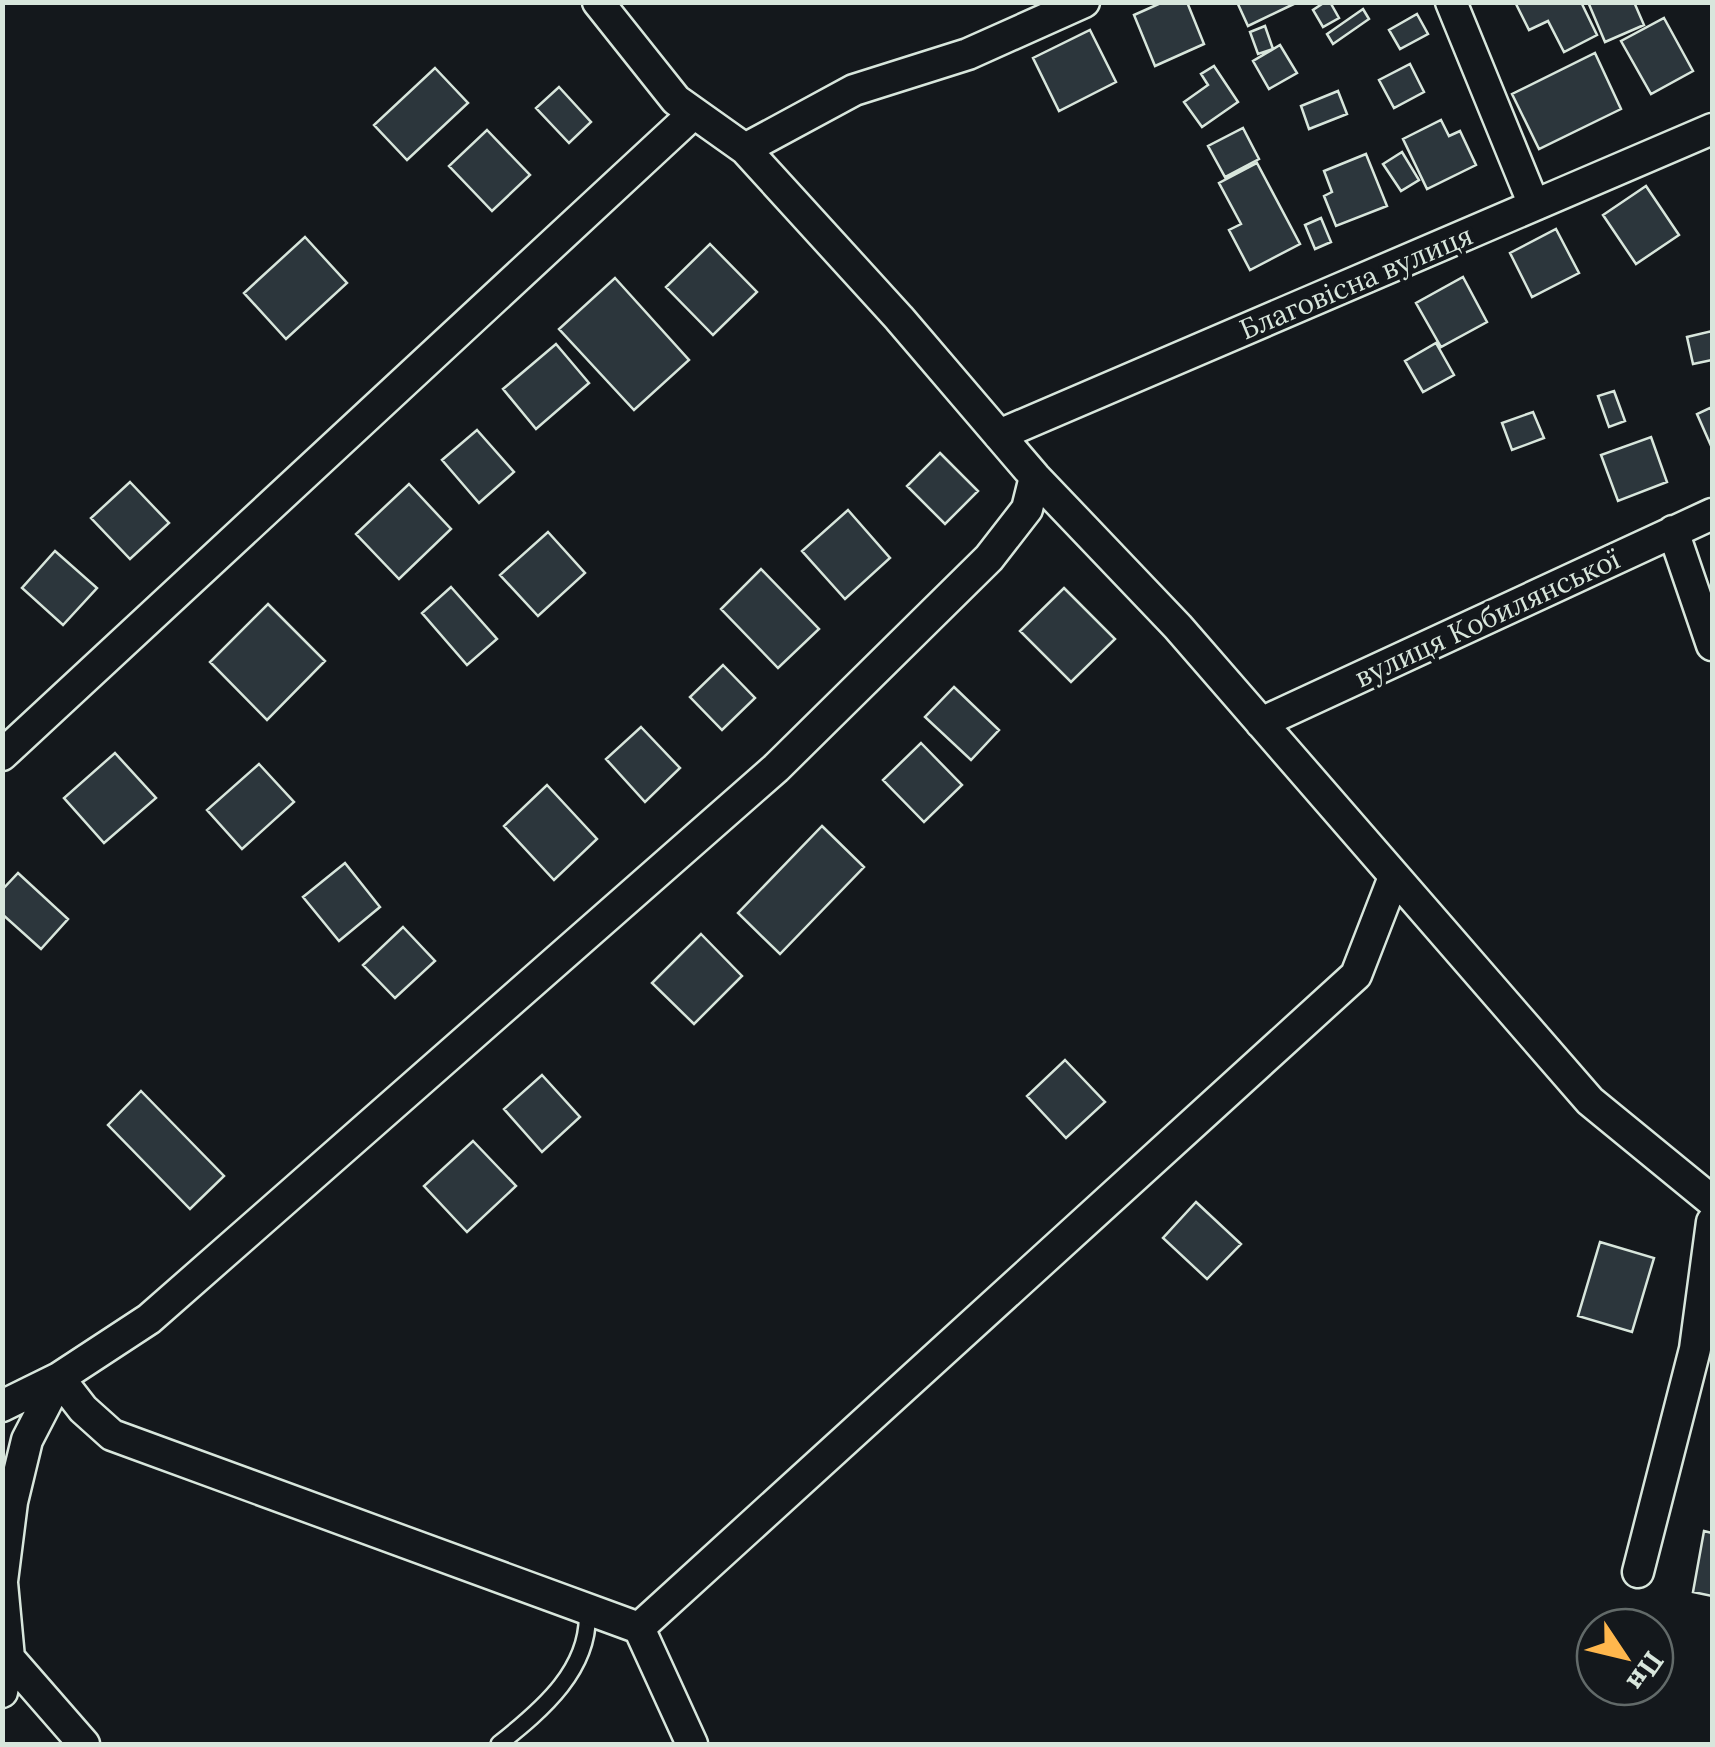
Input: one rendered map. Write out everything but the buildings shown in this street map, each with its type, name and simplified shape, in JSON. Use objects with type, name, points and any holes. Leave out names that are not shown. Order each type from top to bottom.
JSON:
[{"type":"street","points":[[598,2],[676,100],[745,149],[899,318],[1035,477],[1178,628],[1590,1102],[1712,1201]]},
{"type":"street","points":[[745,149],[854,90],[968,54],[1084,2]]},
{"type":"street","points":[[1451,2],[1534,206]]},
{"type":"street","points":[[2,755],[694,113]]},
{"type":"street","name":"Благовісна вулиця","points":[[999,435],[1712,129]]},
{"type":"street","points":[[2,1406],[59,1378],[149,1318],[776,768],[989,558],[1027,509],[1035,477]]},
{"type":"street","name":"вулиця Кобилянської","points":[[1261,723],[1712,514]]},
{"type":"street","points":[[1673,532],[1712,645]]},
{"type":"street","points":[[638,1628],[1356,975],[1394,877]]},
{"type":"street","points":[[1638,1572],[1695,1349],[1712,1222]]},
{"type":"street","points":[[2,1692],[6,1654],[2,1582],[12,1502],[27,1440],[59,1378]]},
{"type":"street","points":[[59,1378],[83,1409],[112,1435],[638,1628],[692,1744]]},
{"type":"street","points":[[6,1654],[84,1744]]},
{"type":"lane","points":[[499,1744],[555,1692],[578,1663],[588,1637],[587,1609]]}]
